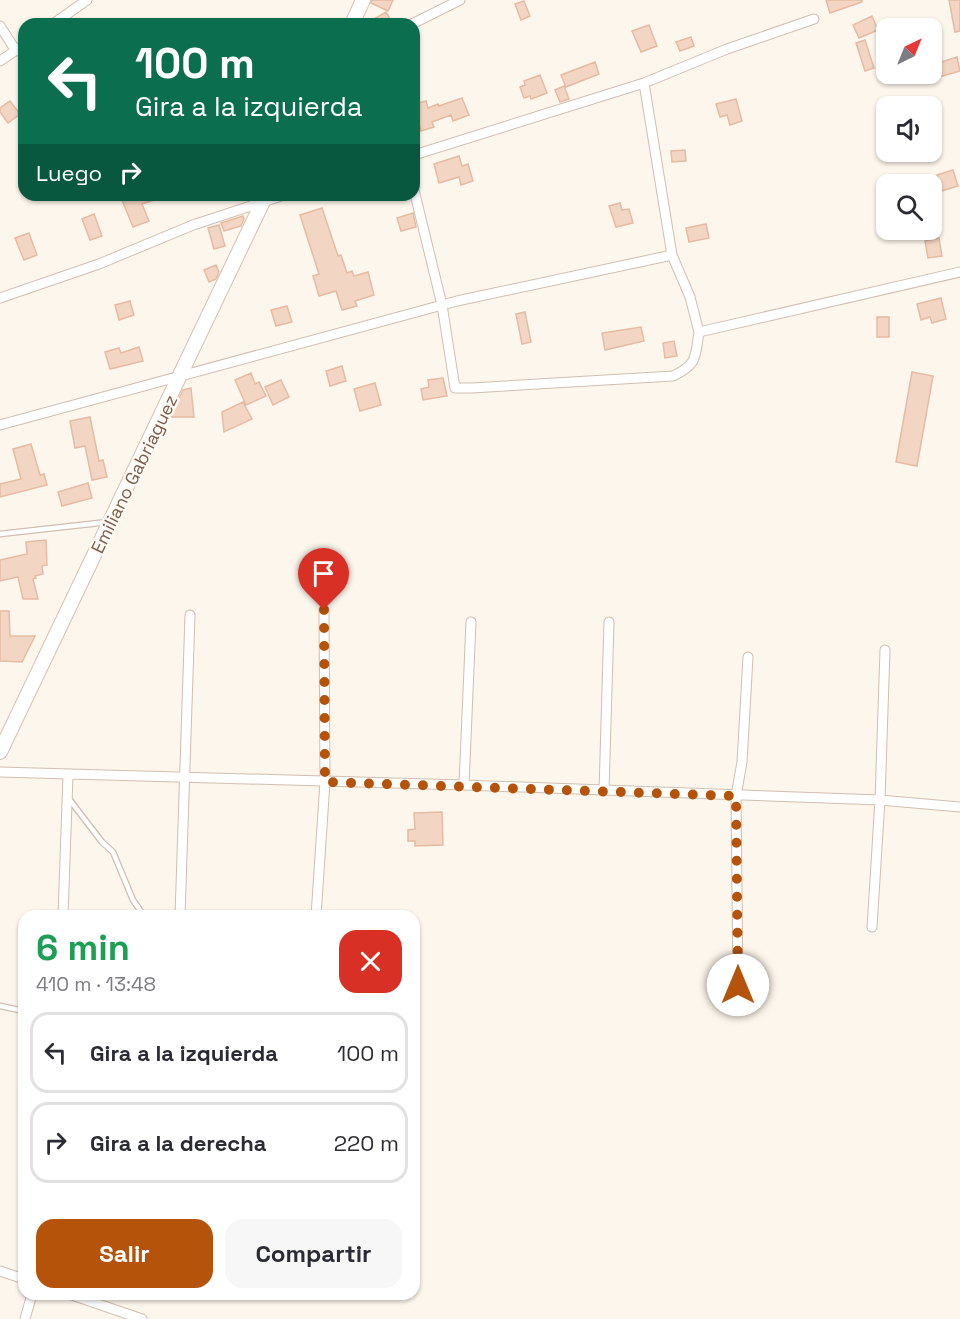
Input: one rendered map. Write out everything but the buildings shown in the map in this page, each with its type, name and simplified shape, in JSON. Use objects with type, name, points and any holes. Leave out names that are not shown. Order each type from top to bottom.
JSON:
[{"type":"main road","points":[[355,18],[363,0]]},
{"type":"main road","name":"Emiliano Gabriaguez","points":[[0,752],[263,201]]},
{"type":"street","points":[[62,18],[87,0]]},
{"type":"street","points":[[420,20],[460,0]]},
{"type":"street","points":[[420,154],[644,83],[727,49],[814,19]]},
{"type":"street","points":[[0,26],[18,46]]},
{"type":"street","points":[[0,61],[18,49]]},
{"type":"street","points":[[417,201],[442,305],[455,388],[673,376],[688,369],[695,359],[699,332],[690,297],[672,255],[644,83]]},
{"type":"street","points":[[0,298],[99,264],[256,201]]},
{"type":"street","points":[[0,424],[442,305],[672,255]]},
{"type":"street","points":[[699,332],[960,272]]},
{"type":"street","points":[[316,910],[325,782],[324,610]]},
{"type":"street","points":[[180,910],[190,615]]},
{"type":"street","points":[[464,785],[471,622]]},
{"type":"street","points":[[603,790],[609,622]]},
{"type":"street","points":[[872,927],[880,800],[885,650]]},
{"type":"street","points":[[738,985],[736,796],[742,762],[748,657]]},
{"type":"street","points":[[0,772],[880,800],[960,807]]},
{"type":"street","points":[[63,910],[68,774]]},
{"type":"street","points":[[0,1271],[18,1277]]},
{"type":"street","points":[[25,1319],[30,1300]]},
{"type":"street","points":[[87,1300],[142,1319]]},
{"type":"lane","points":[[0,534],[111,521]]},
{"type":"lane","points":[[67,797],[102,843],[113,852],[133,900],[140,910]]},
{"type":"lane","points":[[0,1006],[18,1010]]},
{"type":"route","points":[[324,610],[325,782],[736,796],[738,985]]}]
